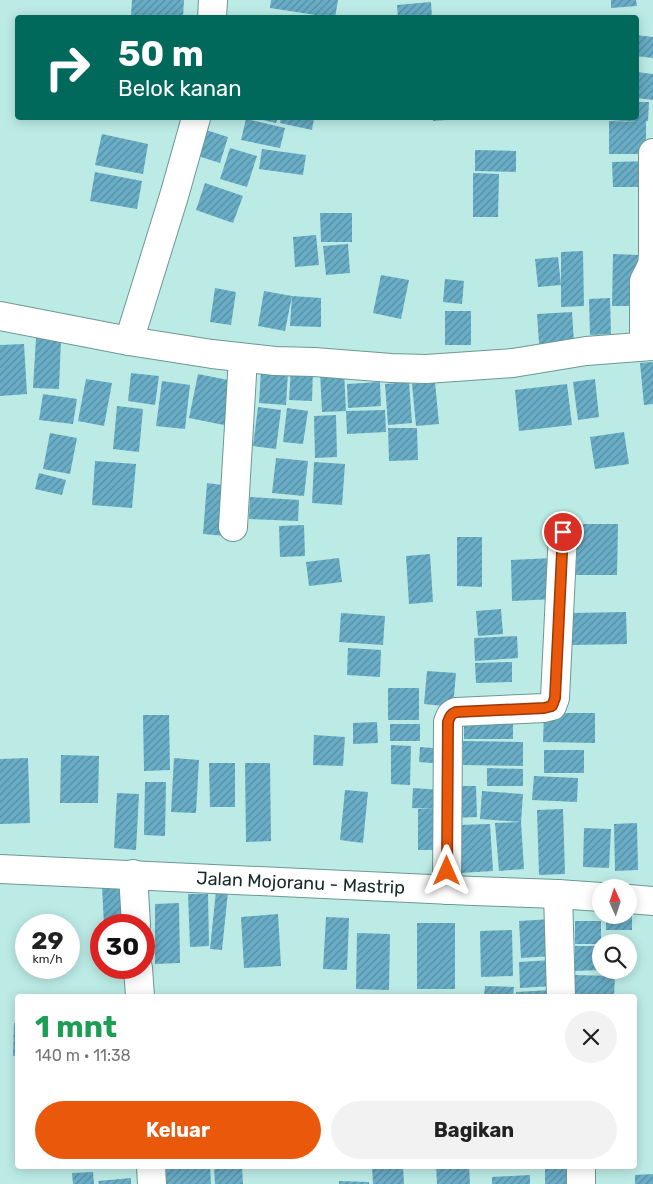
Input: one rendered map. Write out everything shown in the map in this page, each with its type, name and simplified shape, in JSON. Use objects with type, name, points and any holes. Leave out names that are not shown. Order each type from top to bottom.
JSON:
[{"type":"street","points":[[212,15],[213,0]]},
{"type":"street","points":[[129,341],[195,120]]},
{"type":"street","points":[[0,316],[129,341],[243,358],[426,369],[513,363],[586,351],[649,346],[644,281],[652,265],[653,255],[653,153]]},
{"type":"street","points":[[233,527],[243,358]]},
{"type":"street","points":[[447,890],[449,717],[456,712],[552,706],[555,698],[563,532]]},
{"type":"street","name":"Jalan Mojoranu - Mastrip","points":[[0,869],[592,896]]},
{"type":"street","points":[[132,874],[135,914]]},
{"type":"street","points":[[558,894],[561,994]]},
{"type":"street","points":[[638,900],[653,901]]},
{"type":"street","points":[[139,979],[140,994]]},
{"type":"street","points":[[151,1169],[152,1184]]},
{"type":"street","points":[[581,1169],[582,1184]]},
{"type":"building","points":[[132,0],[184,0],[183,15],[131,15]]},
{"type":"building","points":[[271,0],[338,0],[336,15],[316,15],[270,8]]},
{"type":"building","points":[[611,0],[636,0],[637,6],[611,8]]},
{"type":"building","points":[[431,2],[432,15],[398,15],[397,5]]},
{"type":"building","points":[[639,35],[653,37],[653,58],[639,56]]},
{"type":"building","points":[[639,72],[653,74],[653,100],[639,98]]},
{"type":"building","points":[[639,102],[649,102],[648,121],[646,121],[646,154],[609,154],[609,121],[641,122],[610,120],[639,120]]},
{"type":"building","points":[[246,120],[285,128],[280,148],[241,140]]},
{"type":"building","points":[[263,120],[277,120],[276,123]]},
{"type":"building","points":[[281,120],[314,120],[312,130],[280,123]]},
{"type":"building","points":[[206,130],[228,137],[220,163],[198,156]]},
{"type":"building","points":[[102,134],[148,144],[143,174],[95,165]]},
{"type":"building","points":[[230,148],[257,156],[247,187],[220,179]]},
{"type":"building","points":[[262,149],[306,155],[303,175],[259,169]]},
{"type":"building","points":[[475,150],[516,151],[516,172],[475,171]]},
{"type":"building","points":[[652,161],[652,187],[613,187],[612,162]]},
{"type":"building","points":[[95,172],[142,181],[137,209],[90,201]]},
{"type":"building","points":[[473,173],[499,174],[498,217],[473,217]]},
{"type":"building","points":[[205,183],[243,196],[233,223],[196,210]]},
{"type":"building","points":[[320,213],[352,213],[352,242],[321,242]]},
{"type":"building","points":[[316,235],[319,265],[295,267],[293,237]]},
{"type":"building","points":[[348,244],[350,273],[326,275],[323,246]]},
{"type":"building","points":[[583,251],[584,306],[561,307],[561,252]]},
{"type":"building","points":[[613,254],[639,255],[639,306],[612,306]]},
{"type":"building","points":[[558,257],[561,285],[538,287],[535,259]]},
{"type":"building","points":[[381,275],[409,280],[401,319],[373,313]]},
{"type":"building","points":[[445,279],[464,281],[462,304],[443,302]]},
{"type":"building","points":[[215,288],[236,292],[231,325],[210,322]]},
{"type":"building","points":[[264,291],[292,296],[285,331],[258,326]]},
{"type":"building","points":[[292,296],[321,298],[321,327],[290,326]]},
{"type":"building","points":[[610,298],[611,334],[590,335],[589,299]]},
{"type":"building","points":[[445,311],[471,311],[471,345],[445,345]]},
{"type":"building","points":[[572,312],[574,342],[539,344],[537,314]]},
{"type":"building","points":[[36,338],[61,339],[59,389],[33,388]]},
{"type":"building","points":[[24,344],[27,394],[0,396],[0,345]]},
{"type":"building","points":[[653,362],[653,404],[644,405],[640,363]]},
{"type":"building","points":[[291,368],[313,369],[312,401],[289,400]]},
{"type":"building","points":[[261,370],[288,372],[286,405],[259,403]]},
{"type":"building","points":[[344,371],[346,411],[322,412],[320,372]]},
{"type":"building","points":[[131,373],[159,376],[155,405],[128,401]]},
{"type":"building","points":[[198,374],[238,382],[229,426],[189,418]]},
{"type":"building","points":[[86,379],[112,383],[104,426],[78,421]]},
{"type":"building","points":[[595,379],[599,417],[578,420],[573,382]]},
{"type":"building","points":[[162,381],[190,385],[185,429],[156,426]]},
{"type":"building","points":[[380,382],[381,406],[348,408],[347,384]]},
{"type":"building","points":[[409,382],[412,423],[388,425],[385,384]]},
{"type":"building","points":[[435,382],[439,424],[416,426],[412,384]]},
{"type":"building","points":[[567,384],[572,425],[519,431],[515,390]]},
{"type":"building","points":[[43,394],[77,399],[73,424],[39,420]]},
{"type":"building","points":[[117,406],[143,409],[139,452],[113,449]]},
{"type":"building","points":[[258,407],[281,410],[276,449],[253,446]]},
{"type":"building","points":[[287,408],[308,411],[303,444],[283,442]]},
{"type":"building","points":[[385,410],[386,432],[347,434],[346,411]]},
{"type":"building","points":[[336,415],[337,457],[315,458],[314,416]]},
{"type":"building","points":[[388,428],[417,428],[418,460],[389,461]]},
{"type":"building","points":[[624,432],[629,464],[595,469],[590,437]]},
{"type":"building","points":[[50,433],[77,438],[70,474],[43,469]]},
{"type":"building","points":[[276,458],[308,461],[304,496],[272,493]]},
{"type":"building","points":[[95,461],[136,464],[132,508],[92,505]]},
{"type":"building","points":[[314,462],[345,464],[342,505],[312,503]]},
{"type":"building","points":[[39,473],[66,480],[62,495],[35,489]]},
{"type":"building","points":[[207,483],[230,486],[226,536],[203,534]]},
{"type":"building","points":[[250,497],[299,500],[298,521],[249,519]]},
{"type":"building","points":[[577,524],[618,524],[617,575],[576,575]]},
{"type":"building","points":[[304,525],[305,556],[280,557],[279,526]]},
{"type":"building","points":[[457,537],[482,537],[482,587],[457,586]]},
{"type":"building","points":[[430,554],[433,602],[409,604],[406,556]]},
{"type":"building","points":[[339,558],[342,582],[309,586],[306,562]]},
{"type":"building","points":[[553,558],[555,599],[512,601],[511,560]]},
{"type":"building","points":[[501,609],[503,634],[478,636],[476,611]]},
{"type":"building","points":[[626,612],[627,644],[572,645],[571,613]]},
{"type":"building","points":[[341,613],[385,616],[383,645],[339,642]]},
{"type":"building","points":[[517,636],[518,658],[475,661],[474,638]]},
{"type":"building","points":[[348,648],[381,650],[380,677],[347,675]]},
{"type":"building","points":[[512,662],[512,682],[476,683],[475,663]]},
{"type":"building","points":[[427,671],[456,673],[453,707],[424,704]]},
{"type":"building","points":[[388,688],[419,688],[419,720],[388,720]]},
{"type":"building","points":[[544,713],[595,713],[595,743],[543,742]]},
{"type":"building","points":[[143,715],[169,715],[170,770],[144,771]]},
{"type":"building","points":[[464,716],[513,716],[513,739],[464,739]]},
{"type":"building","points":[[377,722],[378,743],[353,744],[353,723]]},
{"type":"building","points":[[390,724],[420,724],[420,741],[390,741]]},
{"type":"building","points":[[314,735],[345,737],[343,766],[313,765]]},
{"type":"building","points":[[463,741],[523,742],[523,766],[463,765]]},
{"type":"building","points":[[391,745],[411,746],[410,785],[391,784]]},
{"type":"building","points":[[420,747],[445,749],[444,764],[419,762]]},
{"type":"building","points":[[544,750],[584,750],[584,773],[544,773]]},
{"type":"building","points":[[61,755],[99,756],[98,803],[60,803]]},
{"type":"building","points":[[28,758],[30,823],[0,824],[0,759]]},
{"type":"building","points":[[174,758],[199,760],[196,813],[171,812]]},
{"type":"building","points":[[209,763],[235,763],[235,807],[210,807]]},
{"type":"building","points":[[245,763],[270,763],[271,841],[246,842]]},
{"type":"building","points":[[487,768],[523,769],[523,786],[487,786]]},
{"type":"building","points":[[534,776],[578,778],[577,802],[532,800]]},
{"type":"building","points":[[145,782],[166,782],[165,836],[144,835]]},
{"type":"building","points":[[451,786],[476,786],[477,817],[452,818]]},
{"type":"building","points":[[413,788],[443,790],[438,850],[418,850],[418,809],[436,809],[412,808]]},
{"type":"building","points":[[345,790],[368,792],[363,843],[340,840]]},
{"type":"building","points":[[482,791],[523,794],[521,822],[480,819]]},
{"type":"building","points":[[117,793],[139,794],[136,850],[114,848]]},
{"type":"building","points":[[563,809],[565,874],[539,875],[537,810]]},
{"type":"building","points":[[521,822],[524,869],[499,871],[495,823]]},
{"type":"building","points":[[637,823],[638,870],[615,871],[614,824]]},
{"type":"building","points":[[490,824],[493,871],[460,873],[458,825]]},
{"type":"building","points":[[584,828],[611,829],[609,868],[583,867]]},
{"type":"building","points":[[125,884],[126,914],[103,914],[102,886]]},
{"type":"building","points":[[216,891],[228,892],[222,950],[210,949]]},
{"type":"building","points":[[188,894],[208,894],[209,946],[190,947]]},
{"type":"building","points":[[179,903],[180,963],[155,964],[155,904]]},
{"type":"building","points":[[278,914],[281,966],[244,968],[241,917]]},
{"type":"building","points":[[326,917],[349,918],[347,970],[323,969]]},
{"type":"building","points":[[552,919],[553,956],[521,958],[519,921]]},
{"type":"building","points":[[575,921],[592,921],[592,924],[601,924],[601,934],[592,934],[592,944],[575,944]]},
{"type":"building","points":[[417,923],[455,923],[455,989],[417,989]]},
{"type":"building","points":[[606,924],[632,924],[632,930],[606,930]]},
{"type":"building","points":[[512,930],[513,976],[481,977],[480,931]]},
{"type":"building","points":[[357,933],[390,934],[389,990],[356,989]]},
{"type":"building","points":[[575,946],[592,946],[592,970],[575,971]]},
{"type":"building","points":[[552,960],[553,986],[520,988],[519,962]]},
{"type":"building","points":[[573,975],[592,975],[592,979],[615,979],[614,994],[572,994]]},
{"type":"building","points":[[485,986],[514,987],[513,994],[484,994]]},
{"type":"building","points":[[552,990],[553,994],[516,994],[516,992]]},
{"type":"building","points":[[14,1023],[15,1023],[15,1056],[13,1056]]},
{"type":"building","points":[[166,1169],[210,1169],[211,1184],[166,1184]]},
{"type":"building","points":[[214,1169],[242,1169],[243,1184],[215,1184]]},
{"type":"building","points":[[372,1169],[403,1169],[404,1184],[373,1184]]},
{"type":"building","points":[[436,1169],[469,1169],[470,1184],[437,1184]]},
{"type":"building","points":[[545,1169],[575,1169],[575,1184],[545,1184]]},
{"type":"building","points":[[93,1172],[94,1184],[73,1184],[72,1173]]},
{"type":"building","points":[[653,1174],[653,1184],[635,1184],[635,1175]]},
{"type":"building","points":[[530,1175],[530,1184],[492,1184],[492,1177]]},
{"type":"building","points":[[131,1178],[131,1184],[99,1184],[98,1181]]},
{"type":"building","points":[[339,1181],[369,1182],[369,1184],[339,1184]]},
{"type":"route","points":[[447,871],[449,717],[456,712],[552,706],[555,698],[563,532]]}]
